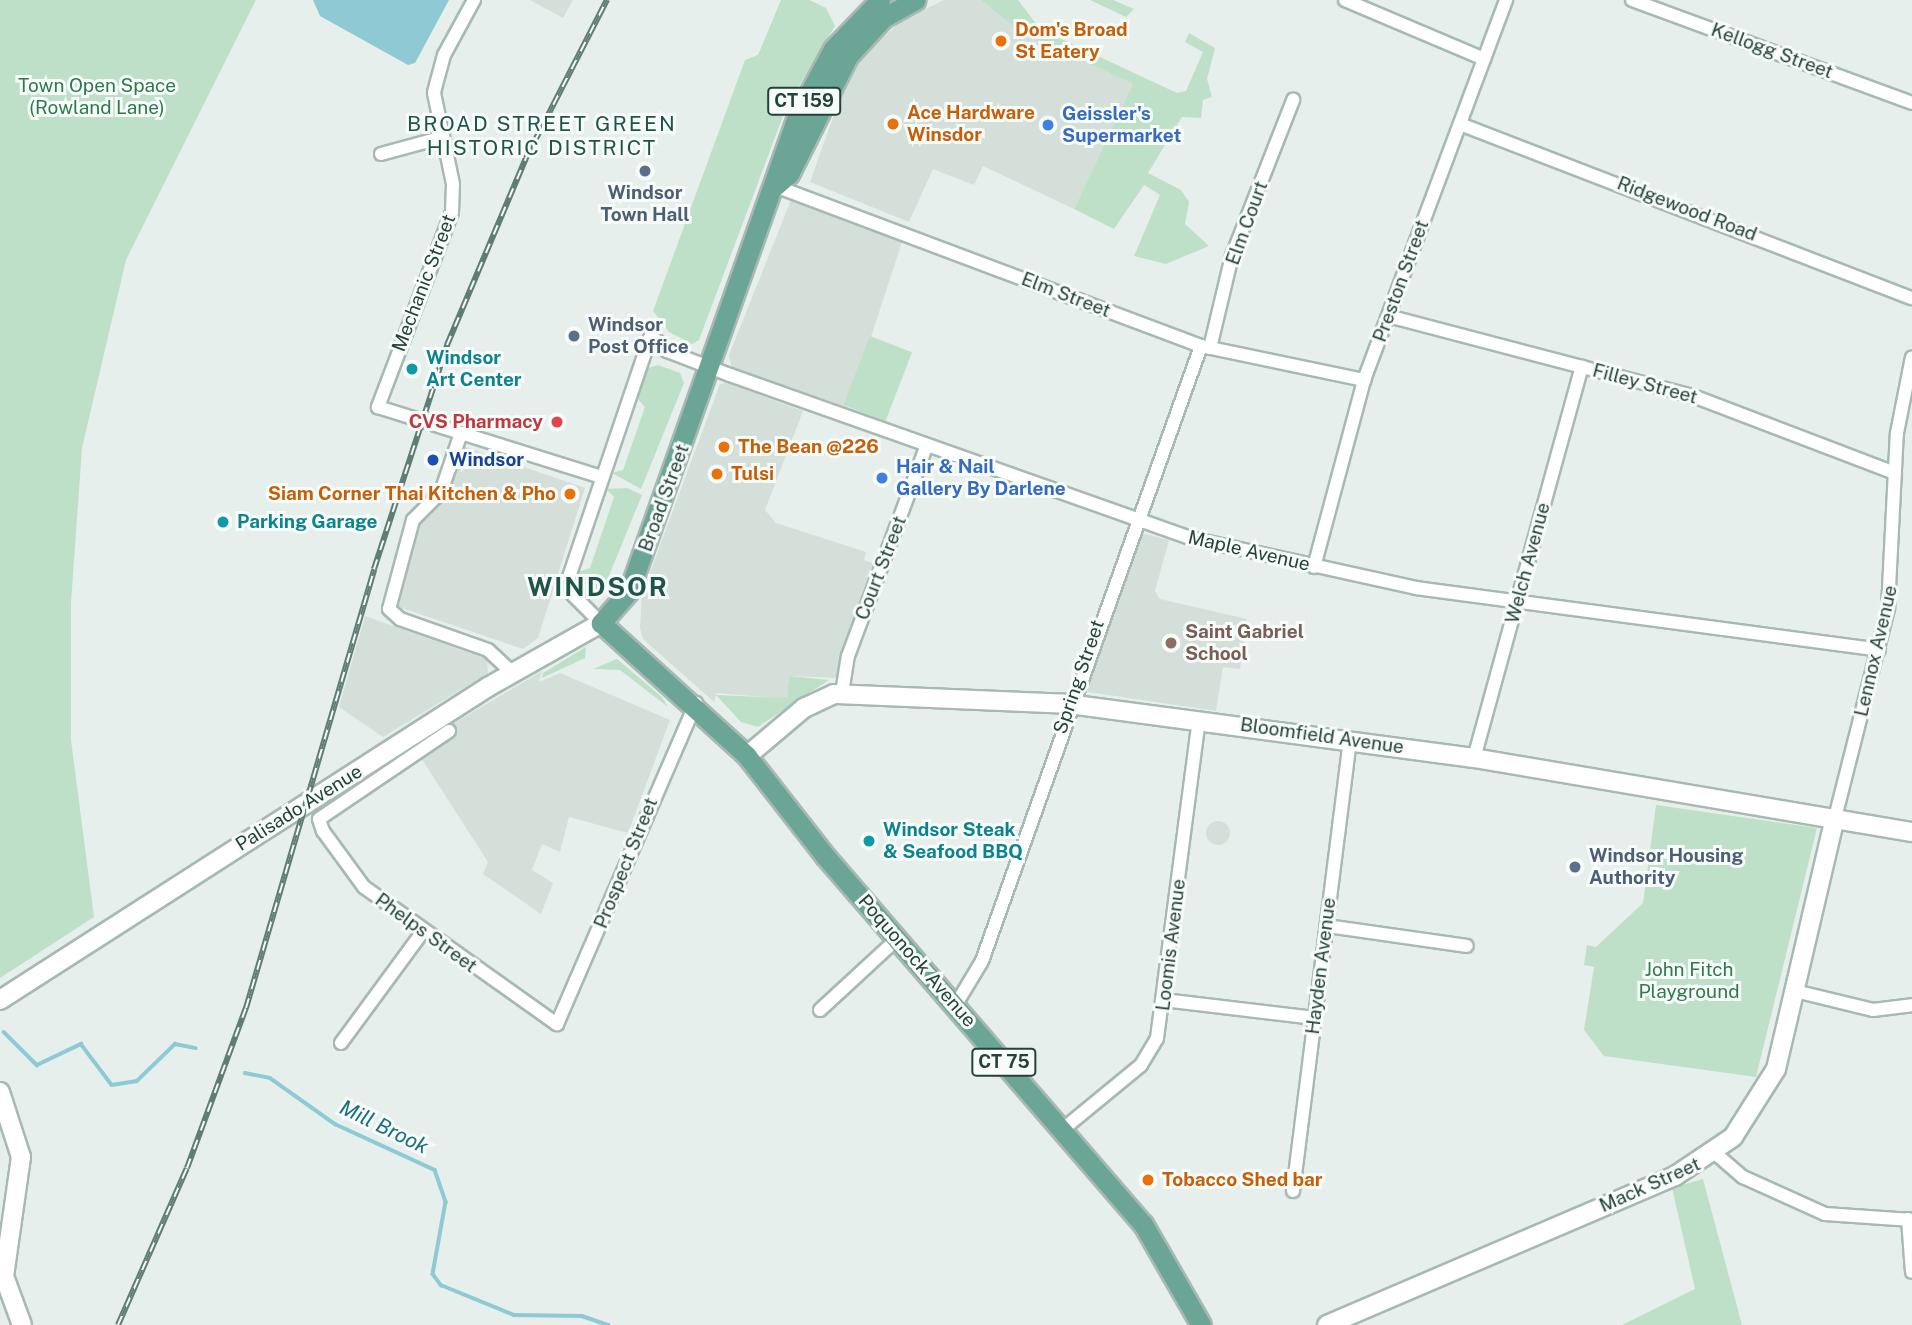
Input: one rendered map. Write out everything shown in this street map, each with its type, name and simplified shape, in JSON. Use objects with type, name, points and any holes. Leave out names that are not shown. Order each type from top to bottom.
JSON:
[{"type":"main road","name":"Broad Street","points":[[601,623],[629,591],[775,187],[789,174],[828,70],[880,0]]},
{"type":"main road","name":"Broad Street","points":[[858,30],[915,0]]},
{"type":"main road","name":"Palisado Avenue","points":[[0,1000],[512,672],[601,623]]},
{"type":"main road","name":"Poquonock Avenue","points":[[601,623],[696,702],[747,756],[897,939],[1143,1224],[1201,1325]]},
{"type":"main road","name":"Bloomfield Avenue","points":[[747,756],[804,708],[842,693],[1069,704],[1199,719],[1474,758],[1912,832]]},
{"type":"main road","name":"Mack Street","points":[[1327,1325],[1675,1176],[1715,1153],[1765,1093],[1795,991],[1835,818]]},
{"type":"main road","points":[[0,1092],[21,1157],[4,1276],[22,1325]]},
{"type":"street","name":"Mechanic Street","points":[[461,433],[378,407],[452,212],[453,184],[440,138],[435,80],[474,0]]},
{"type":"street","points":[[1345,0],[1484,59]]},
{"type":"street","name":"Preston Street","points":[[1314,567],[1364,380],[1506,0]]},
{"type":"street","name":"Kellogg Street","points":[[1632,0],[1912,103]]},
{"type":"street","name":"Elm Court","points":[[1205,347],[1232,256],[1293,100]]},
{"type":"street","name":"Ridgewood Road","points":[[1460,124],[1912,298]]},
{"type":"street","points":[[381,154],[440,138]]},
{"type":"street","name":"Elm Street","points":[[775,187],[1205,347],[1364,380]]},
{"type":"street","name":"Filley Street","points":[[1388,316],[1693,396],[1895,473]]},
{"type":"street","name":"Maple Avenue","points":[[602,477],[651,335],[667,351],[1135,522],[1314,567],[1517,601],[1879,650]]},
{"type":"street","name":"Spring Street","points":[[955,1006],[982,961],[1069,704],[1135,522],[1205,347]]},
{"type":"street","name":"Lennox Avenue","points":[[1835,818],[1879,650],[1893,579],[1895,473],[1912,357]]},
{"type":"street","name":"Welch Avenue","points":[[1474,758],[1582,367]]},
{"type":"street","points":[[512,672],[488,650],[400,619],[389,609],[413,520],[441,492],[461,433],[602,477],[569,582],[601,623]]},
{"type":"street","name":"Court Street","points":[[842,693],[846,661],[927,445]]},
{"type":"street","name":"Prospect Street","points":[[556,1024],[696,702]]},
{"type":"street","name":"Loomis Avenue","points":[[1062,1130],[1141,1065],[1157,1038],[1199,719]]},
{"type":"street","name":"Phelps Street","points":[[449,732],[319,819],[364,887],[556,1024]]},
{"type":"street","name":"Hayden Avenue","points":[[1293,1191],[1350,740]]},
{"type":"street","points":[[1326,926],[1466,946]]},
{"type":"street","points":[[341,1043],[424,930]]},
{"type":"street","points":[[820,1010],[897,939]]},
{"type":"street","points":[[1795,991],[1873,1010],[1912,1005]]},
{"type":"street","points":[[1163,1000],[1315,1018]]},
{"type":"street","points":[[1715,1153],[1744,1177],[1825,1214],[1910,1219],[1912,1272]]},
{"type":"shaded area","points":[[530,0],[573,0],[563,18]]},
{"type":"shaded area","points":[[944,0],[981,0],[1019,31],[1133,84],[1074,209],[983,166],[974,185],[933,169],[909,222],[810,182],[851,67],[901,21]]},
{"type":"shaded area","points":[[791,200],[902,242],[848,407],[732,368],[729,355]]},
{"type":"shaded area","points":[[727,383],[803,411],[765,510],[776,523],[866,552],[864,560],[876,564],[836,678],[789,676],[787,699],[717,693],[714,702],[643,639],[640,628],[642,594],[720,384]]},
{"type":"shaded area","points":[[463,446],[585,488],[538,638],[523,649],[396,606],[421,515],[447,495]]},
{"type":"shaded area","name":"Saint Gabriel School","points":[[1142,533],[1169,540],[1155,591],[1160,599],[1247,619],[1240,669],[1223,667],[1216,711],[1082,691]]},
{"type":"shaded area","points":[[365,616],[487,659],[488,673],[383,737],[339,707]]},
{"type":"shaded area","points":[[542,671],[539,682],[560,673],[670,720],[628,833],[569,817],[560,852],[542,844],[532,870],[553,883],[541,914],[483,874],[488,862],[414,747]]},
{"type":"shaded area","points":[[1218,821],[1227,824],[1230,833],[1227,842],[1218,845],[1209,842],[1206,833],[1209,824]]},
{"type":"green space","name":"Town Open Space (Rowland Lane)","points":[[0,0],[256,0],[126,260],[82,448],[71,603],[71,740],[94,917],[0,978]]},
{"type":"green space","points":[[781,0],[809,0],[826,8],[835,26],[786,108],[699,340],[692,344],[669,332],[653,311],[745,60],[758,55]]},
{"type":"green space","points":[[981,0],[1018,0],[1040,29],[1177,93],[1186,91],[1203,52],[1185,42],[1189,33],[1215,48],[1207,79],[1212,97],[1203,100],[1201,118],[1182,117],[1148,173],[1181,190],[1189,202],[1185,224],[1209,246],[1166,264],[1134,256],[1160,195],[1144,185],[1114,229],[1074,209],[1133,84],[1019,31]]},
{"type":"green space","points":[[1090,0],[1113,0],[1134,9],[1126,17]]},
{"type":"green space","points":[[870,336],[912,352],[885,421],[843,405]]},
{"type":"green space","points":[[658,365],[680,373],[684,383],[641,489],[612,473],[623,470],[645,407],[637,398],[648,368]]},
{"type":"green space","points":[[627,488],[642,495],[604,588],[586,598],[578,572],[590,568],[614,497],[606,489]]},
{"type":"green space","points":[[586,647],[585,658],[542,678],[543,673]]},
{"type":"green space","points":[[617,659],[662,697],[668,707],[620,670],[593,669]]},
{"type":"green space","points":[[789,676],[829,680],[758,727],[741,722],[716,695],[787,698]]},
{"type":"green space","name":"John Fitch Playground","points":[[1656,805],[1817,828],[1756,1077],[1604,1056],[1584,1030],[1594,967],[1584,965],[1587,945],[1596,947],[1643,903]]},
{"type":"green space","points":[[1703,1179],[1742,1325],[1622,1325],[1695,1289],[1672,1188]]},
{"type":"water","points":[[313,0],[449,0],[415,63],[408,65],[320,16]]},
{"type":"waterway","name":"Mill Brook","points":[[4,1032],[37,1065],[81,1044],[112,1085],[137,1081],[175,1044],[196,1048]]},
{"type":"waterway","name":"Mill Brook","points":[[245,1073],[270,1078],[335,1124],[435,1170],[446,1202],[433,1274],[441,1285],[514,1315],[582,1316],[608,1325]]},
{"type":"railway","points":[[118,1325],[187,1168],[246,1008],[374,569],[447,345],[526,158],[607,0]]},
{"type":"place","name":"Dom's Broad St Eatery","points":[[1001,41]]},
{"type":"place","name":"Ace Hardware Winsdor","points":[[893,124]]},
{"type":"place","name":"Geissler's Supermarket","points":[[1048,125]]},
{"type":"place","name":"Windsor Town Hall","points":[[645,171]]},
{"type":"place","name":"Windsor Post Office","points":[[574,336]]},
{"type":"place","name":"Windsor Art Center","points":[[412,369]]},
{"type":"place","name":"CVS Pharmacy","points":[[557,422]]},
{"type":"place","name":"The Bean @226","points":[[724,447]]},
{"type":"place","name":"Windsor","points":[[433,460]]},
{"type":"place","name":"Tulsi","points":[[717,474]]},
{"type":"place","name":"Hair & Nail Gallery By Darlene","points":[[882,478]]},
{"type":"place","name":"Siam Corner Thai Kitchen & Pho","points":[[570,494]]},
{"type":"place","name":"Parking Garage","points":[[223,522]]},
{"type":"place","name":"Saint Gabriel School","points":[[1171,643]]},
{"type":"place","name":"Windsor Steak & Seafood BBQ","points":[[869,841]]},
{"type":"place","name":"Windsor Housing Authority","points":[[1575,867]]},
{"type":"place","name":"Tobacco Shed bar","points":[[1148,1180]]},
{"type":"district","name":"BROAD STREET GREEN HISTORIC DISTRICT","points":[[542,136]]},
{"type":"district","name":"WINDSOR","points":[[598,587]]}]
